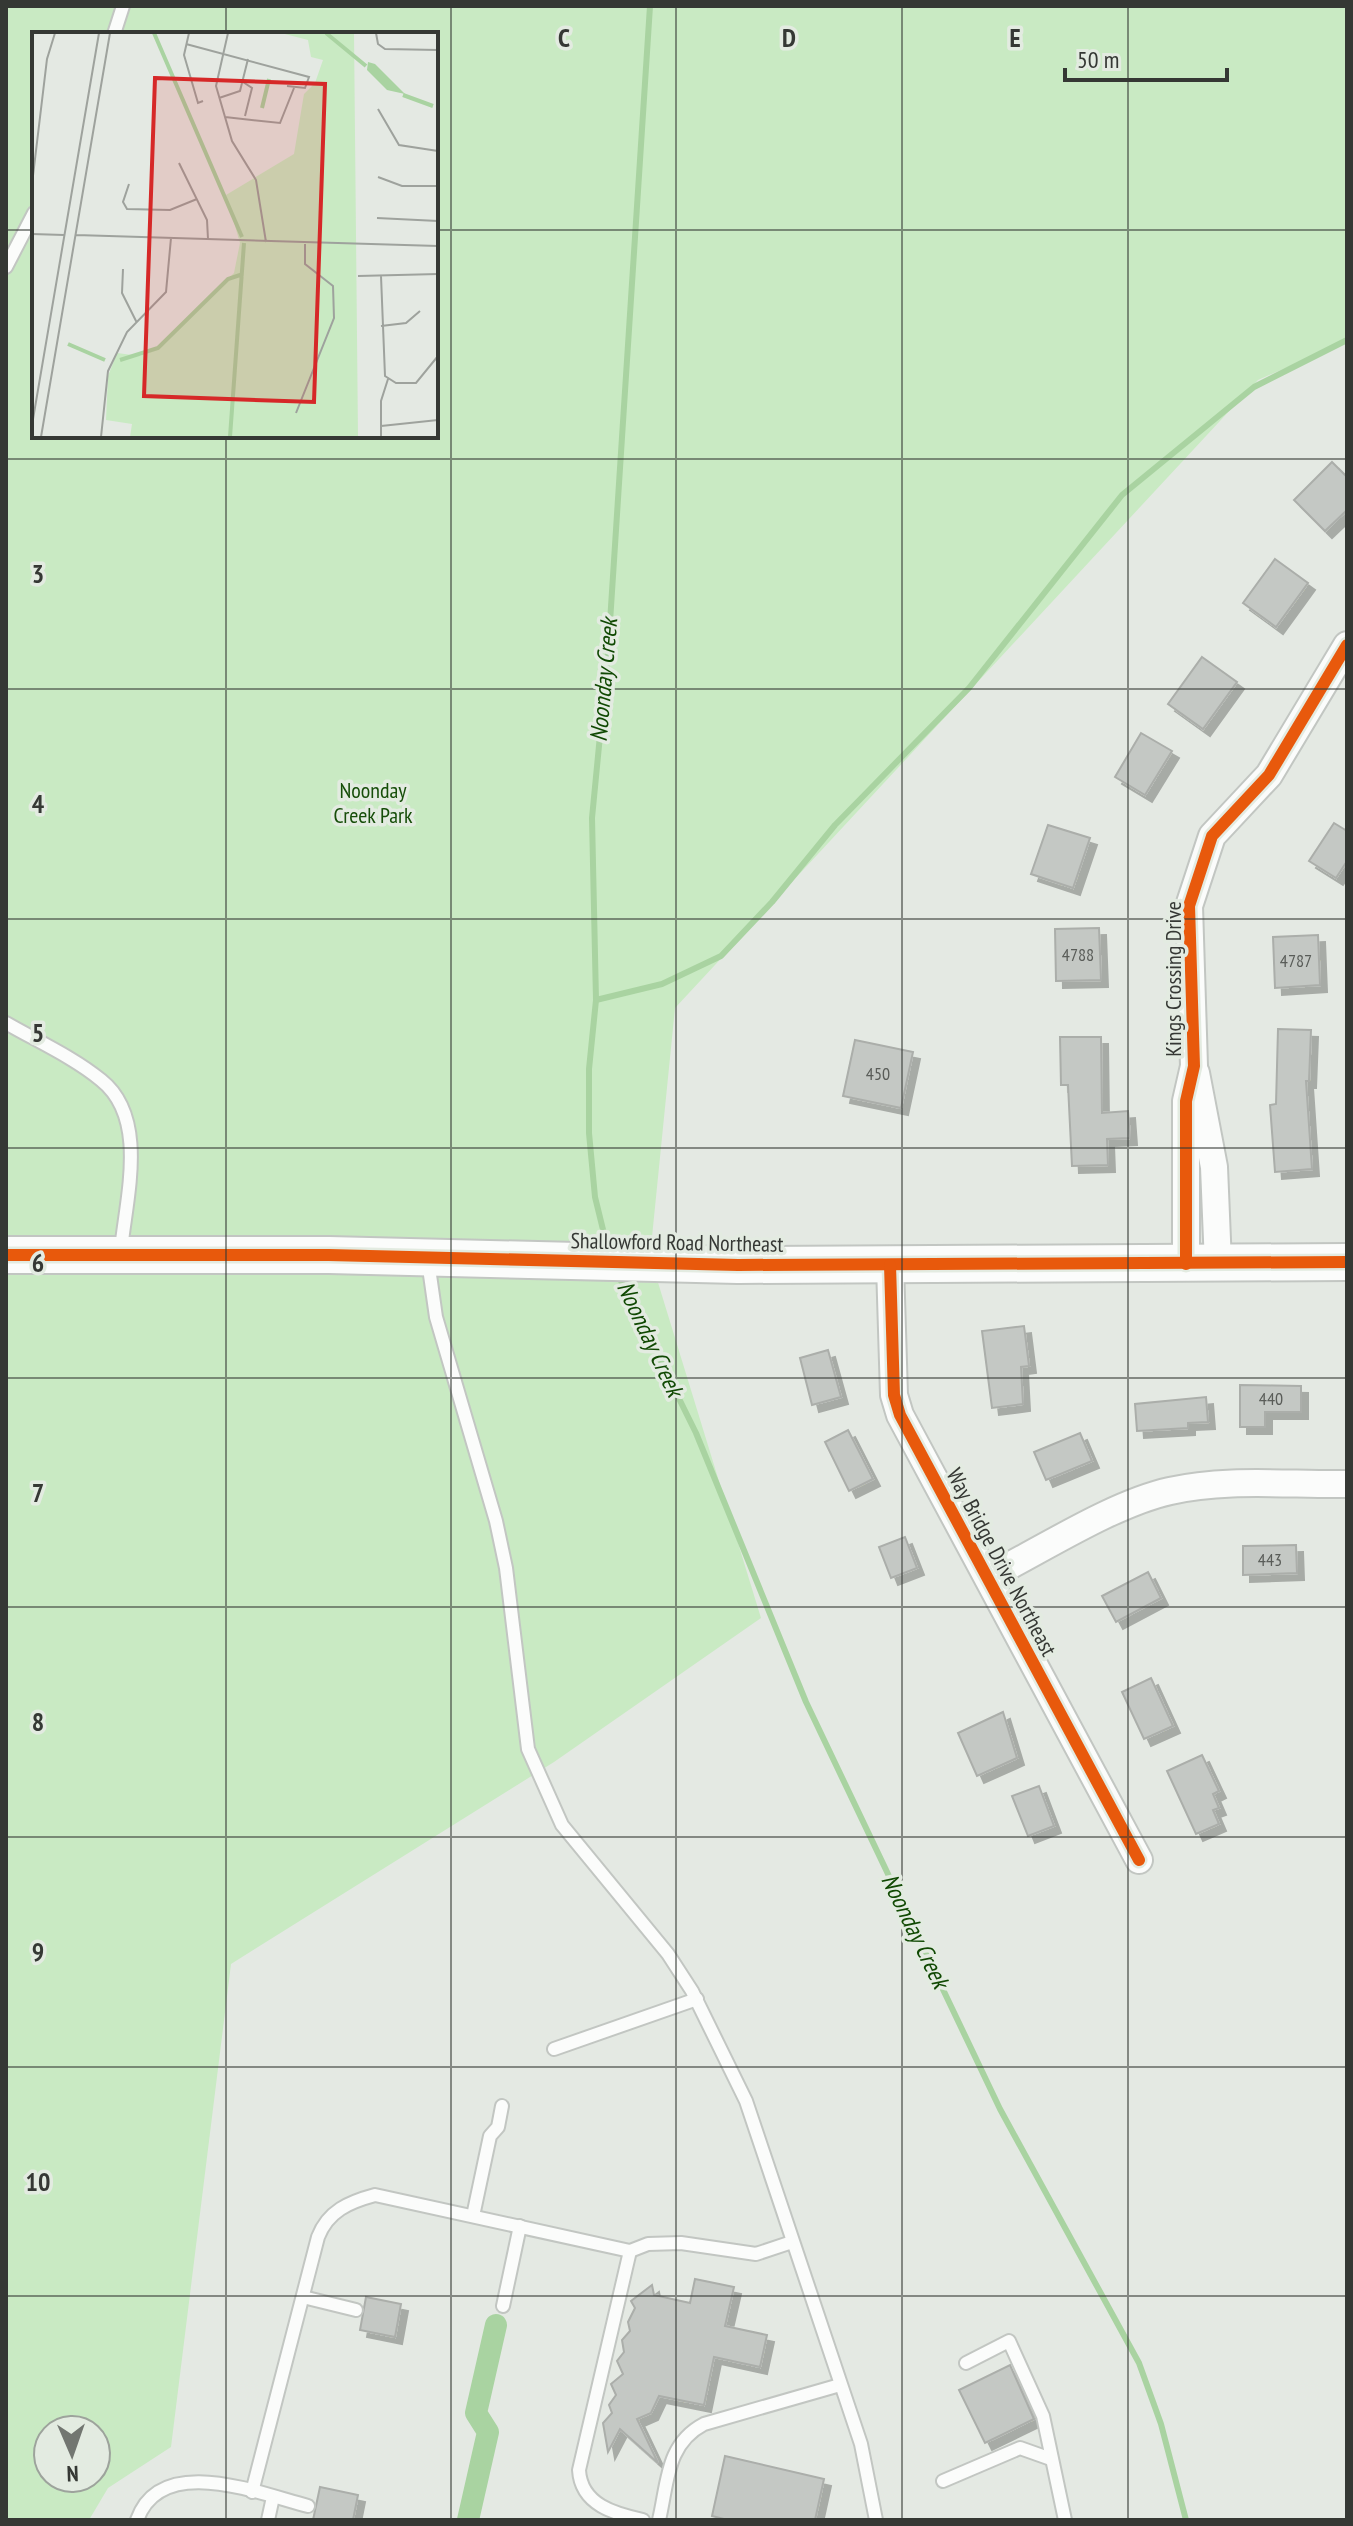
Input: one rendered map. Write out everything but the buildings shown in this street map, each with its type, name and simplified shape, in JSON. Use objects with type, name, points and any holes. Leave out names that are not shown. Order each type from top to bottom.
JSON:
[{"type":"street","name":"Kings Crossing Drive","points":[[1202,1264],[1214,1167],[1194,1066],[1189,906],[1212,836],[1283,754],[1347,645]]},
{"type":"street","name":"Shallowford Road Northeast","points":[[6,1255],[428,1257],[890,1265],[1347,1262]]},
{"type":"street","name":"Way Bridge Drive Northeast","points":[[890,1265],[894,1395],[900,1415],[1139,1860]]},
{"type":"street","points":[[988,1577],[1139,1501],[1168,1491],[1199,1485],[1347,1484]]},
{"type":"lane","points":[[115,32],[123,6]]},
{"type":"lane","points":[[6,267],[32,217]]},
{"type":"lane","points":[[6,1023],[95,1075],[122,1105],[130,1151],[120,1257]]},
{"type":"lane","points":[[428,1257],[433,1306],[496,1521],[506,1568],[528,1749],[562,1825],[668,1954],[697,1999],[746,2101],[864,2458],[876,2520]]},
{"type":"lane","points":[[554,2049],[697,1999]]},
{"type":"lane","points":[[473,2216],[490,2136],[498,2127],[502,2106]]},
{"type":"lane","points":[[252,2492],[324,2223],[347,2204],[375,2195],[630,2251],[648,2244],[681,2243],[756,2254],[792,2242]]},
{"type":"lane","points":[[503,2306],[520,2226]]},
{"type":"lane","points":[[630,2251],[579,2470],[580,2481],[598,2505],[612,2513],[643,2520]]},
{"type":"lane","points":[[303,2297],[356,2310]]},
{"type":"lane","points":[[966,2363],[1009,2341],[1043,2416],[1065,2520]]},
{"type":"lane","points":[[659,2520],[676,2446],[687,2433],[704,2424],[840,2385]]},
{"type":"lane","points":[[943,2481],[1020,2448],[1051,2459]]},
{"type":"lane","points":[[137,2520],[151,2498],[181,2482],[225,2485],[308,2506]]},
{"type":"lane","points":[[268,2520],[273,2497]]},
{"type":"green space","name":"Noonday Creek Park","points":[[6,6],[1347,6],[1347,341],[1258,380],[675,1008],[652,1237],[630,1237],[652,1263],[761,1618],[554,1762],[231,1964],[171,2447],[112,2485],[112,2414],[32,2414],[32,2494],[104,2494],[89,2520],[6,2520]]},
{"type":"waterway","name":"Noonday Creek","points":[[608,1250],[595,1197],[589,1133],[589,1069],[596,1000],[592,818],[608,653],[650,6]]},
{"type":"waterway","points":[[596,1000],[662,984],[721,956],[772,902],[835,825],[969,688],[1122,495],[1254,387],[1347,340]]},
{"type":"waterway","name":"Noonday Creek","points":[[618,1275],[696,1433],[806,1702],[1000,2109],[1139,2363],[1161,2424],[1186,2520]]},
{"type":"waterway","points":[[468,2520],[488,2432],[476,2413],[496,2325]]},
{"type":"cycle path","points":[[1186,1264],[1186,1101],[1194,1066],[1189,906],[1212,836],[1269,775],[1347,645]]},
{"type":"cycle path","points":[[6,1255],[329,1255],[738,1265],[1347,1262]]},
{"type":"cycle path","points":[[890,1265],[894,1395],[900,1415],[1139,1860]]}]
